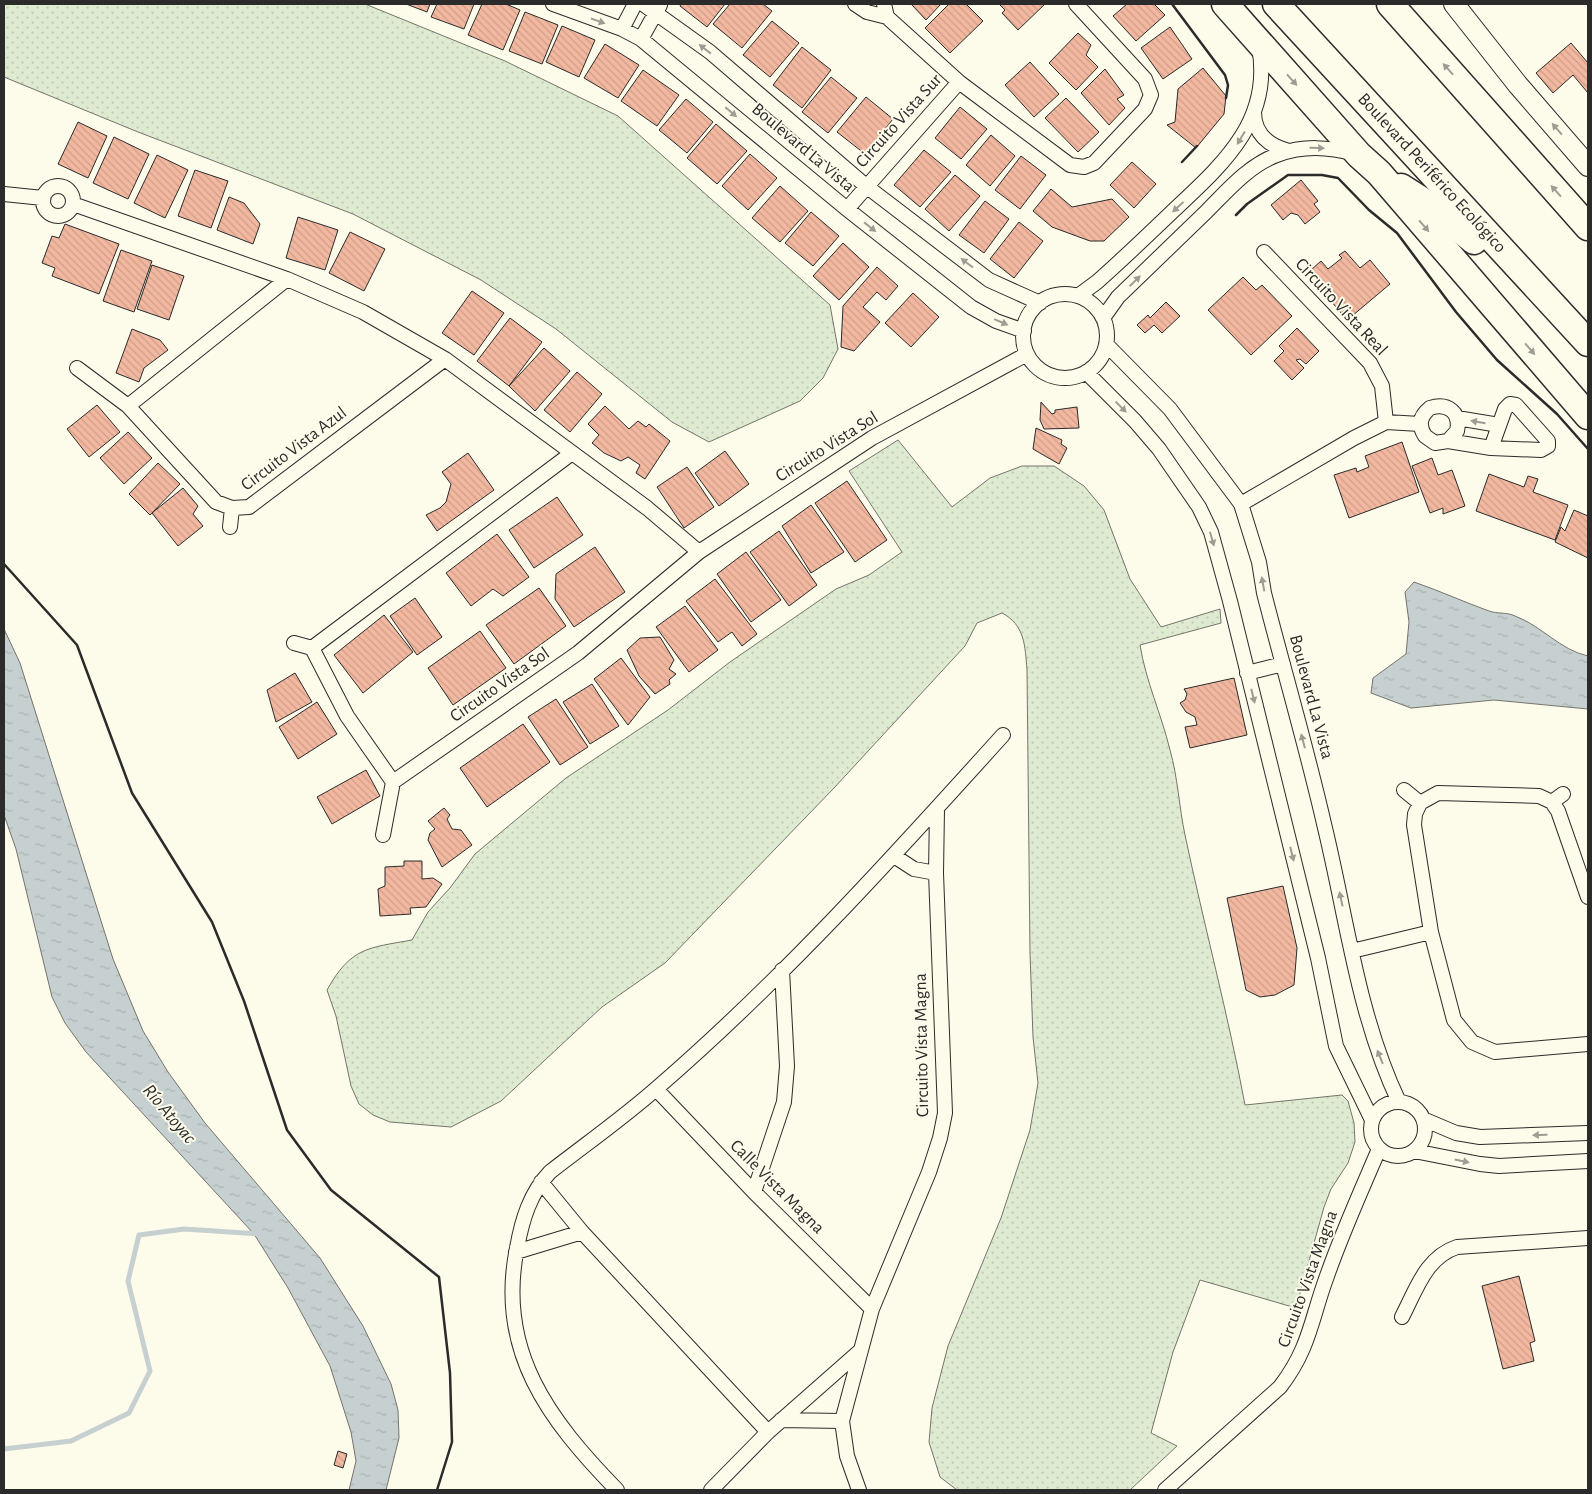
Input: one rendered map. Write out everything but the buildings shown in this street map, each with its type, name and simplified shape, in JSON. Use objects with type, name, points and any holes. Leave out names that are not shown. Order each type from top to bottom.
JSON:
[{"type":"highway","points":[[1225,4],[1359,155],[1379,174],[1588,416]]},
{"type":"highway","name":"Boulevard Periférico Ecológico","points":[[1276,4],[1588,343]]},
{"type":"highway","points":[[1390,4],[1588,227]]},
{"type":"highway","points":[[1379,174],[1437,210],[1486,251],[1534,286]]},
{"type":"highway","points":[[1564,318],[1588,350]]},
{"type":"street","name":"Boulevard La Vista","points":[[553,4],[622,29],[641,39],[847,209],[971,307],[996,321],[1024,331]]},
{"type":"street","points":[[622,29],[634,4]]},
{"type":"street","name":"Boulevard La Vista","points":[[643,4],[659,8],[866,186],[989,280],[1040,303]]},
{"type":"street","points":[[855,4],[867,12],[886,10]]},
{"type":"street","name":"Circuito Vista Sur","points":[[886,10],[959,82],[1070,165],[1084,168],[1094,163],[1145,109],[1151,95],[1145,79],[1076,4]]},
{"type":"street","points":[[1454,4],[1518,85],[1588,166]]},
{"type":"street","points":[[641,39],[659,8]]},
{"type":"street","points":[[1078,296],[1097,282],[1214,173],[1238,145],[1254,111],[1261,76],[1258,41]]},
{"type":"street","name":"Circuito Vista Sur","points":[[847,209],[959,82]]},
{"type":"street","points":[[1254,111],[1256,126],[1263,138],[1274,147],[1289,151]]},
{"type":"street","points":[[1103,318],[1118,297],[1229,190],[1262,162],[1289,151],[1317,148],[1359,155]]},
{"type":"street","points":[[58,186],[70,191],[73,204],[65,214],[52,215],[44,205],[44,198],[46,192],[58,186]]},
{"type":"street","points":[[4,194],[44,198]]},
{"type":"street","points":[[73,204],[287,279],[363,312],[445,359],[646,508],[699,552]]},
{"type":"street","name":"Circuito Vista Real","points":[[1264,252],[1370,362],[1382,386],[1386,422]]},
{"type":"street","points":[[128,406],[287,279]]},
{"type":"street","points":[[1058,295],[1078,296],[1095,306],[1103,318],[1107,332],[1106,344],[1102,355],[1086,372],[1064,378],[1053,376],[1042,371],[1028,354],[1024,331],[1032,311],[1040,303],[1058,295]]},
{"type":"street","name":"Boulevard La Vista","points":[[1106,344],[1170,409],[1241,504],[1259,562],[1325,828],[1376,1049],[1399,1102]]},
{"type":"street","name":"Circuito Vista Sol","points":[[393,782],[578,653],[699,552],[872,438],[1028,354]]},
{"type":"street","name":"Circuito Vista Azul","points":[[77,368],[128,406],[216,502],[232,508],[249,507],[445,359]]},
{"type":"street","points":[[1086,372],[1135,421],[1158,448],[1199,507],[1211,532],[1248,673],[1318,958],[1336,1046],[1372,1120],[1371,1136],[1379,1149],[1396,1156],[1414,1151],[1500,1166],[1588,1161]]},
{"type":"street","points":[[1448,441],[1491,448],[1541,450],[1548,446],[1546,438],[1514,404],[1505,409],[1491,448]]},
{"type":"street","points":[[1436,406],[1449,408],[1457,418],[1457,432],[1448,441],[1442,443],[1429,440],[1424,436],[1420,424],[1425,412],[1436,406]]},
{"type":"street","points":[[1457,418],[1499,426]]},
{"type":"street","points":[[1241,504],[1354,438],[1386,422],[1420,424]]},
{"type":"street","points":[[312,648],[572,453]]},
{"type":"street","points":[[230,527],[232,508]]},
{"type":"street","points":[[294,643],[312,648],[347,716],[393,782],[383,835]]},
{"type":"street","points":[[1248,673],[1283,664]]},
{"type":"street","points":[[617,1490],[557,1420],[539,1394],[524,1363],[516,1338],[511,1308],[510,1283],[529,1204],[541,1182],[656,1089],[782,970],[894,856],[1003,735]]},
{"type":"street","points":[[1404,790],[1420,803]]},
{"type":"street","points":[[1588,897],[1558,811],[1557,798],[1438,793],[1420,803],[1415,814],[1414,825],[1432,932],[1454,1020],[1472,1042],[1495,1052],[1588,1044]]},
{"type":"street","name":"Circuito Vista Magna","points":[[859,1490],[847,1456],[842,1421],[872,1309],[929,1172],[940,1138],[945,1113],[936,873],[937,809]]},
{"type":"street","points":[[894,856],[914,869],[936,873]]},
{"type":"street","points":[[1352,951],[1432,932]]},
{"type":"street","points":[[754,1192],[784,1102],[787,1066],[782,970]]},
{"type":"street","name":"Calle Vista Magna","points":[[656,1089],[754,1192],[872,1309]]},
{"type":"street","points":[[1372,1120],[1382,1106],[1399,1102],[1414,1106],[1423,1119],[1424,1136],[1414,1151]]},
{"type":"street","points":[[1423,1119],[1456,1133],[1480,1137],[1588,1132]]},
{"type":"street","name":"Circuito Vista Magna","points":[[1165,1490],[1280,1387],[1296,1367],[1306,1344],[1326,1277],[1379,1149]]},
{"type":"street","points":[[541,1182],[582,1232],[768,1432]]},
{"type":"street","points":[[516,1252],[582,1232]]},
{"type":"street","points":[[1402,1317],[1428,1266],[1447,1250],[1457,1246],[1588,1238]]},
{"type":"street","points":[[711,1490],[768,1432],[860,1351]]},
{"type":"street","points":[[781,1420],[842,1421]]},
{"type":"green space","points":[[4,4],[365,4],[505,61],[618,116],[830,305],[838,349],[823,378],[800,401],[709,442],[672,422],[556,329],[481,280],[353,214],[138,132],[4,77]]},
{"type":"green space","points":[[898,440],[952,507],[990,478],[1022,466],[1054,466],[1084,486],[1104,510],[1130,579],[1161,627],[1220,609],[1221,623],[1140,645],[1146,672],[1173,761],[1185,835],[1245,1105],[1342,1095],[1348,1101],[1354,1123],[1355,1142],[1348,1163],[1331,1189],[1324,1207],[1296,1308],[1200,1280],[1173,1352],[1151,1433],[1177,1446],[1130,1490],[957,1490],[940,1477],[929,1442],[932,1408],[948,1346],[1001,1218],[1030,1130],[1038,1083],[1033,1037],[1030,953],[1027,670],[1024,645],[1019,630],[1010,618],[1002,613],[977,623],[965,646],[834,788],[665,963],[602,1007],[501,1101],[451,1127],[390,1122],[373,1115],[359,1104],[351,1086],[336,1016],[327,990],[344,965],[353,957],[372,948],[412,940],[428,912],[450,888],[475,854],[566,778],[668,710],[730,662],[836,589],[869,575],[902,552],[849,471]]},
{"type":"water","points":[[1414,582],[1489,611],[1509,614],[1525,620],[1569,649],[1588,656],[1588,709],[1494,700],[1411,708],[1371,693],[1373,678],[1406,654],[1409,622],[1405,592]]},
{"type":"water","name":"Río Atoyac","points":[[4,629],[20,663],[113,959],[143,1031],[168,1072],[205,1123],[320,1258],[363,1326],[391,1384],[398,1410],[399,1438],[386,1490],[349,1490],[356,1461],[351,1432],[330,1366],[288,1288],[254,1234],[86,1052],[65,1023],[52,997],[16,849],[4,815]]},
{"type":"waterway","points":[[4,1449],[71,1441],[129,1413],[150,1371],[128,1281],[139,1235],[184,1229],[261,1234]]},
{"type":"wall","points":[[1172,4],[1225,75],[1228,85],[1226,98]]},
{"type":"wall","points":[[1182,162],[1197,146]]},
{"type":"wall","points":[[1236,215],[1247,204],[1288,175],[1322,175],[1338,178],[1369,210],[1397,233],[1456,312],[1497,360],[1557,414],[1588,449]]},
{"type":"wall","points":[[4,564],[77,645],[132,793],[212,922],[244,1001],[287,1130],[331,1190],[439,1277],[450,1373],[452,1442],[437,1490]]}]
